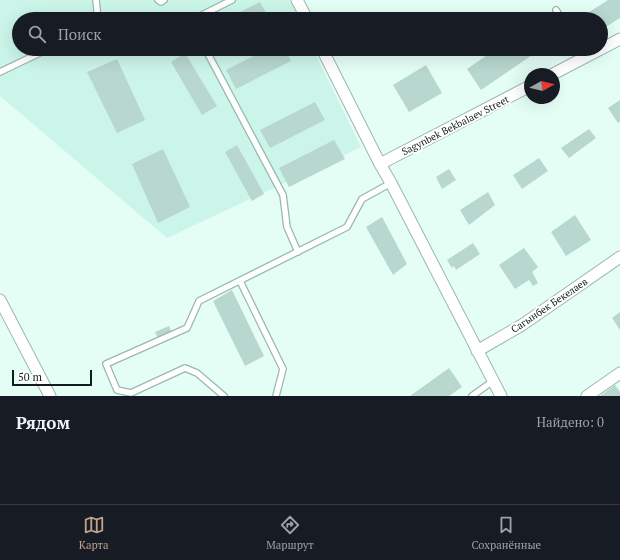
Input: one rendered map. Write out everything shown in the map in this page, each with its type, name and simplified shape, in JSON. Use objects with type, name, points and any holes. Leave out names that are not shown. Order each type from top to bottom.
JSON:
[{"type":"street","points":[[297,0],[303,12]]},
{"type":"street","points":[[608,45],[620,40]]},
{"type":"street","points":[[326,56],[501,396]]},
{"type":"street","points":[[560,70],[581,56]]},
{"type":"street","name":"Sagynbek Bekbalaev Street","points":[[380,164],[524,89]]},
{"type":"street","name":"Сагынбек Бекелаев","points":[[477,351],[522,325],[620,257]]},
{"type":"street","points":[[0,300],[50,396]]},
{"type":"street","points":[[587,396],[620,373]]},
{"type":"lane","points":[[96,0],[97,12]]},
{"type":"lane","points":[[158,0],[161,2],[164,0]]},
{"type":"lane","points":[[208,12],[232,0]]},
{"type":"lane","points":[[0,72],[33,56]]},
{"type":"lane","points":[[209,56],[283,195],[287,227],[298,252]]},
{"type":"lane","points":[[224,396],[197,373],[185,368],[131,393],[117,390],[106,364],[187,328],[199,301],[347,227],[362,199],[391,183]]},
{"type":"lane","points":[[240,281],[283,369],[276,396]]},
{"type":"lane","points":[[472,396],[493,381]]},
{"type":"shaded area","points":[[0,0],[290,0],[296,12],[12,12],[12,56],[316,56],[361,147],[167,238],[0,96]]},
{"type":"building","points":[[608,0],[620,0],[620,18],[608,26],[608,12],[589,12]]},
{"type":"building","points":[[260,2],[266,12],[240,12]]},
{"type":"building","points":[[180,56],[187,56],[217,106],[202,115],[171,62]]},
{"type":"building","points":[[253,56],[288,56],[291,61],[236,89],[226,70]]},
{"type":"building","points":[[486,56],[531,56],[481,90],[467,69]]},
{"type":"building","points":[[117,59],[145,120],[117,133],[87,72]]},
{"type":"building","points":[[426,65],[442,93],[409,112],[393,85]]},
{"type":"building","points":[[620,100],[620,122],[618,123],[608,108]]},
{"type":"building","points":[[315,102],[325,120],[270,148],[260,130]]},
{"type":"building","points":[[589,129],[596,138],[569,158],[561,148]]},
{"type":"building","points":[[334,140],[345,159],[289,187],[279,168]]},
{"type":"building","points":[[237,145],[264,194],[252,201],[225,152]]},
{"type":"building","points":[[163,149],[190,207],[158,223],[132,164]]},
{"type":"building","points":[[539,158],[548,171],[522,189],[513,175]]},
{"type":"building","points":[[449,169],[456,180],[442,189],[436,177]]},
{"type":"building","points":[[488,192],[495,205],[469,225],[460,210]]},
{"type":"building","points":[[575,215],[591,240],[566,256],[551,232]]},
{"type":"building","points":[[382,217],[407,264],[393,275],[366,227]]},
{"type":"building","points":[[473,243],[480,254],[456,270],[454,266],[452,268],[447,260]]},
{"type":"building","points":[[524,248],[538,267],[532,272],[538,283],[533,286],[529,280],[515,289],[499,265]]},
{"type":"building","points":[[232,290],[264,356],[245,366],[213,301]]},
{"type":"building","points":[[620,312],[620,330],[612,318]]},
{"type":"building","points":[[169,326],[172,333],[158,339],[155,332]]},
{"type":"building","points":[[449,368],[462,387],[449,396],[410,396]]},
{"type":"building","points":[[615,385],[620,392],[620,396],[600,396]]}]
